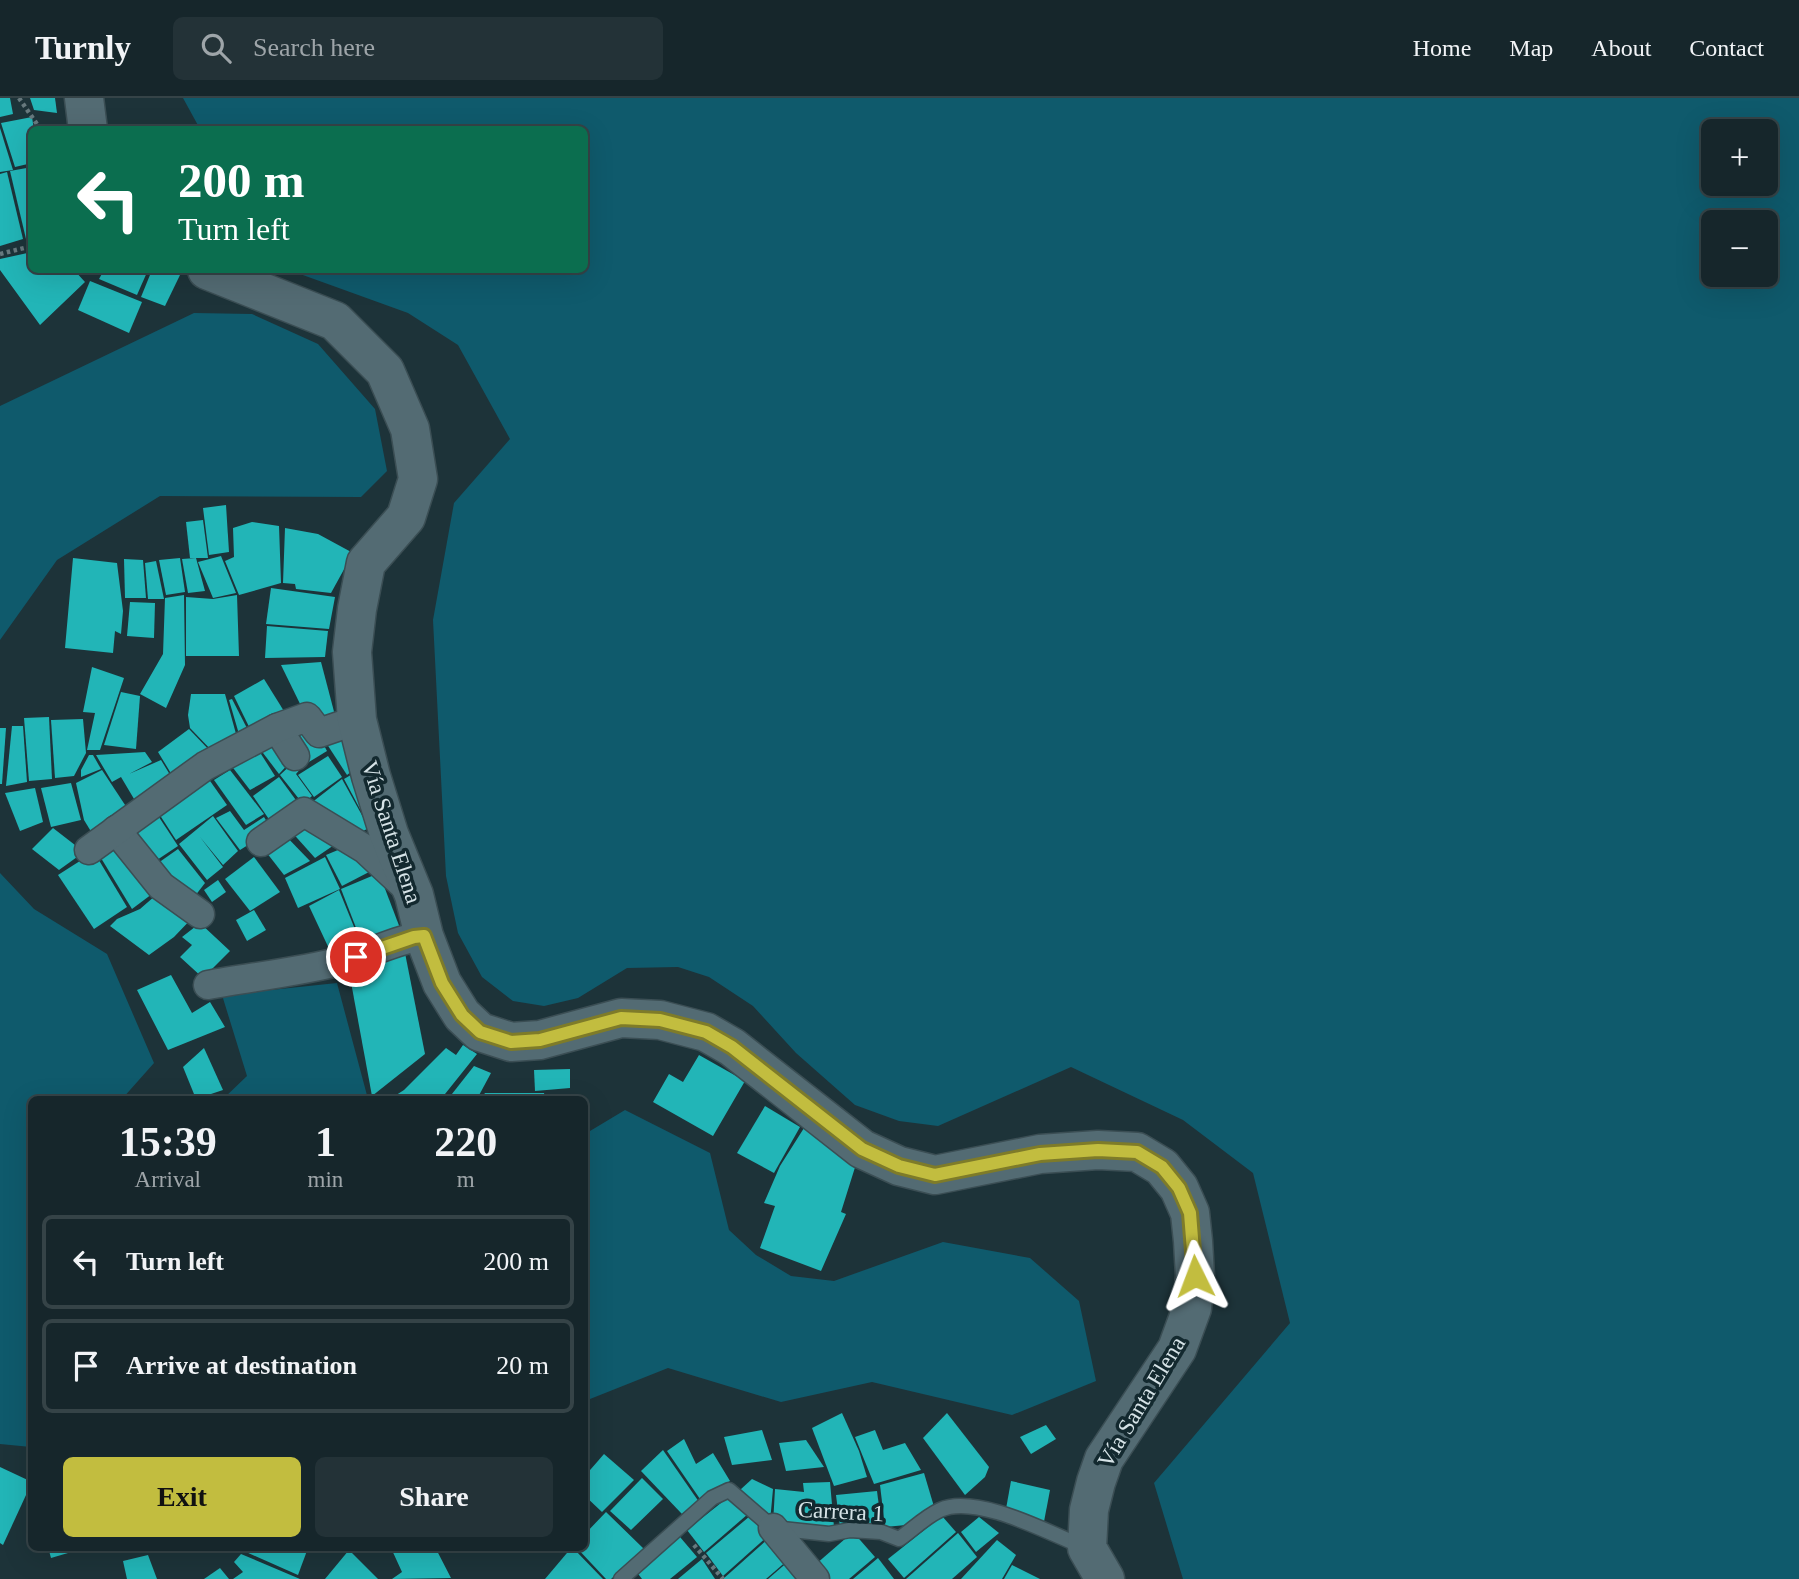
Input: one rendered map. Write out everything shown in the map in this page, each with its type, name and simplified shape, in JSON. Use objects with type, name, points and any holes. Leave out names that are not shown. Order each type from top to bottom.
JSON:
[{"type":"main road","points":[[84,98],[88,126]]},
{"type":"main road","name":"Vía Santa Elena","points":[[215,273],[335,321],[385,371],[410,429],[418,480],[406,517],[366,563],[357,609],[352,652],[357,720],[389,834],[414,895],[424,936],[442,983],[462,1015],[480,1032],[511,1042],[540,1040],[621,1018],[660,1020],[706,1032],[732,1047],[862,1149],[899,1166],[935,1175],[1040,1154],[1098,1150],[1137,1152],[1162,1167],[1179,1188],[1190,1213],[1195,1276],[1192,1308],[1177,1349],[1104,1459],[1089,1510],[1091,1567]]},
{"type":"street","points":[[89,850],[205,766],[277,728],[307,717],[319,733],[357,720]]},
{"type":"street","points":[[277,728],[295,756]]},
{"type":"street","points":[[261,842],[304,812],[365,849],[414,895]]},
{"type":"street","points":[[116,830],[160,886],[200,914]]},
{"type":"street","points":[[208,985],[338,962],[424,936]]},
{"type":"street","points":[[773,1528],[816,1579]]},
{"type":"lane","name":"Carrera 1","points":[[621,1579],[712,1498],[729,1490],[773,1528],[829,1534],[849,1530],[899,1539],[941,1510],[964,1506],[1001,1513],[1091,1567]]},
{"type":"path","points":[[19,98],[38,126]]},
{"type":"path","points":[[0,254],[28,247]]},
{"type":"path","points":[[679,1527],[723,1579]]},
{"type":"shaded area","points":[[183,98],[1799,98],[1799,1579],[1183,1579],[1154,1483],[1290,1323],[1253,1173],[1183,1120],[1071,1067],[938,1126],[899,1121],[855,1105],[796,1053],[753,1006],[709,977],[678,967],[627,968],[578,998],[544,1006],[513,1001],[482,977],[458,933],[446,876],[433,620],[454,503],[510,439],[458,345],[408,313],[297,273],[588,273],[588,126],[198,126]]},
{"type":"shaded area","points":[[194,313],[252,314],[318,344],[375,409],[387,471],[361,497],[160,496],[57,560],[0,640],[0,406]]},
{"type":"shaded area","points":[[0,873],[34,909],[107,954],[154,1063],[125,1096],[28,1096],[28,1447],[0,1444]]},
{"type":"shaded area","points":[[337,983],[367,1096],[226,1096],[247,1076],[222,995]]},
{"type":"shaded area","points":[[625,1110],[710,1153],[729,1230],[756,1255],[791,1276],[834,1281],[943,1242],[1030,1258],[1079,1301],[1096,1381],[1012,1415],[872,1382],[781,1402],[668,1368],[588,1400],[588,1132]]},
{"type":"building","points":[[0,98],[10,98],[13,114],[0,117]]},
{"type":"building","points":[[30,98],[55,98],[57,113],[34,110]]},
{"type":"building","points":[[32,117],[33,126],[28,126],[28,164],[15,167],[1,123]]},
{"type":"building","points":[[0,128],[13,170],[0,172]]},
{"type":"building","points":[[28,168],[28,239],[26,239],[10,171]]},
{"type":"building","points":[[7,172],[23,239],[0,246],[0,174]]},
{"type":"building","points":[[28,253],[28,273],[77,273],[85,282],[40,325],[0,270],[0,259]]},
{"type":"building","points":[[102,273],[147,273],[137,295],[99,279]]},
{"type":"building","points":[[151,273],[180,275],[165,306],[141,297]]},
{"type":"building","points":[[90,281],[142,302],[129,333],[78,310]]},
{"type":"building","points":[[226,505],[229,552],[209,555],[203,508]]},
{"type":"building","points":[[203,520],[208,558],[190,558],[186,522]]},
{"type":"building","points":[[252,522],[279,526],[281,583],[239,595],[225,561],[234,557],[233,528]]},
{"type":"building","points":[[285,528],[318,534],[353,553],[331,593],[296,589],[295,584],[283,583]]},
{"type":"building","points":[[221,556],[236,593],[213,598],[198,562]]},
{"type":"building","points":[[73,558],[117,563],[123,611],[121,634],[115,631],[113,653],[65,648]]},
{"type":"building","points":[[180,558],[185,592],[166,595],[159,560]]},
{"type":"building","points":[[196,558],[205,591],[188,593],[182,559]]},
{"type":"building","points":[[124,559],[143,560],[146,598],[125,598]]},
{"type":"building","points":[[156,561],[164,599],[148,599],[145,563]]},
{"type":"building","points":[[271,588],[335,597],[329,629],[266,624]]},
{"type":"building","points":[[184,595],[185,665],[166,708],[140,694],[163,654],[165,598]]},
{"type":"building","points":[[237,595],[239,656],[186,656],[186,597],[213,599]]},
{"type":"building","points":[[130,602],[155,603],[154,638],[127,636]]},
{"type":"building","points":[[267,626],[328,631],[325,657],[265,658]]},
{"type":"building","points":[[321,662],[337,723],[305,714],[281,665]]},
{"type":"building","points":[[92,667],[124,678],[100,750],[87,750],[95,713],[83,712]]},
{"type":"building","points":[[264,679],[287,716],[254,737],[234,696]]},
{"type":"building","points":[[121,692],[140,696],[136,749],[104,745]]},
{"type":"building","points":[[191,694],[225,694],[238,741],[215,754],[190,728],[188,715]]},
{"type":"building","points":[[232,699],[251,736],[241,741],[229,700]]},
{"type":"building","points":[[49,717],[52,779],[29,781],[24,718]]},
{"type":"building","points":[[309,718],[327,751],[304,765],[283,731]]},
{"type":"building","points":[[83,719],[86,753],[74,776],[55,778],[51,720]]},
{"type":"building","points":[[12,726],[23,726],[27,782],[6,786]]},
{"type":"building","points":[[0,728],[6,728],[2,784],[0,784]]},
{"type":"building","points":[[189,729],[212,753],[175,780],[158,752]]},
{"type":"building","points":[[346,729],[357,767],[347,775],[321,735]]},
{"type":"building","points":[[270,734],[292,760],[279,774],[257,745]]},
{"type":"building","points":[[254,743],[275,776],[250,790],[227,760]]},
{"type":"building","points":[[145,752],[152,762],[129,774],[161,760],[175,783],[140,809],[121,777],[112,782],[96,755]]},
{"type":"building","points":[[89,755],[93,755],[101,769],[81,777],[81,770]]},
{"type":"building","points":[[328,756],[342,777],[314,797],[298,775]]},
{"type":"building","points":[[296,760],[302,767],[296,774],[312,796],[303,804],[280,775]]},
{"type":"building","points":[[102,770],[131,814],[95,838],[84,820],[76,783]]},
{"type":"building","points":[[230,770],[264,814],[246,825],[214,780]]},
{"type":"building","points":[[203,771],[227,805],[176,840],[152,803]]},
{"type":"building","points":[[356,772],[371,803],[360,809],[344,779]]},
{"type":"building","points":[[279,777],[301,807],[275,828],[253,796]]},
{"type":"building","points":[[342,779],[369,828],[345,840],[306,807]]},
{"type":"building","points":[[71,783],[81,820],[51,827],[41,788]]},
{"type":"building","points":[[35,788],[43,822],[20,831],[5,793]]},
{"type":"building","points":[[153,808],[178,846],[148,866],[121,828]]},
{"type":"building","points":[[230,811],[244,830],[264,817],[272,830],[240,850],[216,818]]},
{"type":"building","points":[[304,815],[340,841],[315,858],[289,829]]},
{"type":"building","points":[[213,816],[238,851],[223,865],[200,837],[223,867],[207,880],[179,844]]},
{"type":"building","points":[[53,828],[84,852],[59,870],[32,849]]},
{"type":"building","points":[[281,831],[310,861],[284,875],[263,848]]},
{"type":"building","points":[[357,842],[371,871],[342,886],[326,855]]},
{"type":"building","points":[[125,843],[160,888],[132,909],[101,858]]},
{"type":"building","points":[[178,849],[205,883],[188,905],[151,868]]},
{"type":"building","points":[[94,852],[127,907],[94,929],[58,875]]},
{"type":"building","points":[[254,857],[280,892],[250,911],[225,879]]},
{"type":"building","points":[[325,857],[340,889],[298,908],[285,878]]},
{"type":"building","points":[[379,873],[403,936],[365,951],[341,889]]},
{"type":"building","points":[[218,880],[226,892],[212,902],[204,890]]},
{"type":"building","points":[[163,889],[195,915],[174,937],[149,955],[110,926],[117,919],[140,909]]},
{"type":"building","points":[[339,890],[361,944],[332,955],[309,906]]},
{"type":"building","points":[[254,910],[266,930],[247,941],[236,920]]},
{"type":"building","points":[[200,923],[230,951],[203,978],[180,957],[192,945],[182,937]]},
{"type":"building","points":[[404,948],[425,1054],[372,1096],[348,966]]},
{"type":"building","points":[[171,975],[192,1013],[210,1002],[225,1027],[168,1050],[137,990]]},
{"type":"building","points":[[463,1045],[477,1054],[443,1096],[395,1096],[446,1048],[456,1055]]},
{"type":"building","points":[[204,1048],[223,1090],[205,1096],[195,1096],[183,1067]]},
{"type":"building","points":[[699,1055],[745,1081],[713,1136],[653,1102],[669,1074],[683,1082]]},
{"type":"building","points":[[474,1066],[491,1073],[479,1096],[450,1096]]},
{"type":"building","points":[[570,1069],[570,1088],[535,1091],[534,1070]]},
{"type":"building","points":[[485,1093],[544,1093],[544,1096],[483,1096]]},
{"type":"building","points":[[765,1106],[800,1127],[774,1173],[737,1153]]},
{"type":"building","points":[[804,1128],[857,1161],[841,1212],[846,1214],[821,1271],[760,1248],[775,1206],[764,1203],[780,1166]]},
{"type":"building","points":[[842,1413],[867,1477],[834,1486],[812,1428]]},
{"type":"building","points":[[947,1413],[989,1467],[985,1477],[965,1495],[923,1438]]},
{"type":"building","points":[[1046,1425],[1056,1439],[1031,1454],[1020,1437]]},
{"type":"building","points":[[762,1430],[772,1460],[732,1465],[724,1437]]},
{"type":"building","points":[[875,1430],[883,1450],[905,1443],[921,1470],[874,1484],[855,1437]]},
{"type":"building","points":[[684,1439],[696,1464],[713,1453],[730,1481],[700,1499],[667,1451]]},
{"type":"building","points":[[806,1440],[824,1467],[786,1471],[779,1443]]},
{"type":"building","points":[[663,1450],[699,1502],[682,1514],[641,1471]]},
{"type":"building","points":[[604,1454],[634,1480],[602,1512],[588,1499],[588,1472]]},
{"type":"building","points":[[0,1467],[28,1480],[28,1491],[3,1545],[0,1543]]},
{"type":"building","points":[[924,1473],[935,1510],[906,1525],[885,1527],[880,1485]]},
{"type":"building","points":[[642,1478],[663,1499],[631,1530],[610,1511]]},
{"type":"building","points":[[752,1479],[773,1489],[770,1522],[740,1490]]},
{"type":"building","points":[[1011,1481],[1050,1490],[1043,1527],[1004,1520]]},
{"type":"building","points":[[830,1482],[834,1527],[773,1524],[775,1489],[804,1492],[803,1483]]},
{"type":"building","points":[[877,1491],[881,1522],[840,1527],[836,1495]]},
{"type":"building","points":[[731,1495],[748,1514],[704,1552],[687,1530]]},
{"type":"building","points":[[606,1512],[644,1549],[611,1579],[606,1579],[580,1551],[588,1551],[588,1531]]},
{"type":"building","points":[[750,1516],[768,1536],[723,1576],[706,1553]]},
{"type":"building","points":[[942,1516],[956,1532],[904,1578],[888,1559]]},
{"type":"building","points":[[979,1517],[999,1533],[976,1552],[961,1532]]},
{"type":"building","points":[[853,1532],[875,1557],[849,1579],[815,1579],[808,1571]]},
{"type":"building","points":[[958,1533],[977,1557],[952,1579],[906,1579]]},
{"type":"building","points":[[680,1537],[697,1557],[670,1579],[642,1579],[636,1571]]},
{"type":"building","points":[[769,1538],[789,1559],[766,1579],[723,1579]]},
{"type":"building","points":[[997,1540],[1016,1555],[1002,1579],[961,1579]]},
{"type":"building","points":[[49,1551],[68,1551],[68,1553],[51,1558]]},
{"type":"building","points":[[246,1551],[307,1551],[298,1575]]},
{"type":"building","points":[[350,1551],[378,1579],[325,1579]]},
{"type":"building","points":[[392,1551],[437,1551],[451,1578],[392,1579],[402,1572]]},
{"type":"building","points":[[569,1551],[576,1551],[603,1579],[545,1579]]},
{"type":"building","points":[[241,1554],[300,1579],[233,1579],[243,1572],[234,1562]]},
{"type":"building","points":[[148,1555],[157,1579],[127,1579],[123,1561]]},
{"type":"building","points":[[878,1558],[894,1579],[853,1579]]},
{"type":"building","points":[[702,1559],[715,1579],[678,1579]]},
{"type":"building","points":[[790,1560],[806,1579],[768,1579]]},
{"type":"building","points":[[1012,1565],[1040,1579],[1004,1579]]},
{"type":"building","points":[[220,1568],[229,1579],[204,1579]]},
{"type":"route","points":[[356,957],[424,936],[442,983],[462,1015],[480,1032],[511,1042],[540,1040],[621,1018],[660,1020],[706,1032],[732,1047],[862,1149],[899,1166],[935,1175],[1040,1154],[1098,1150],[1137,1152],[1162,1167],[1179,1188],[1190,1213],[1195,1276]]}]
